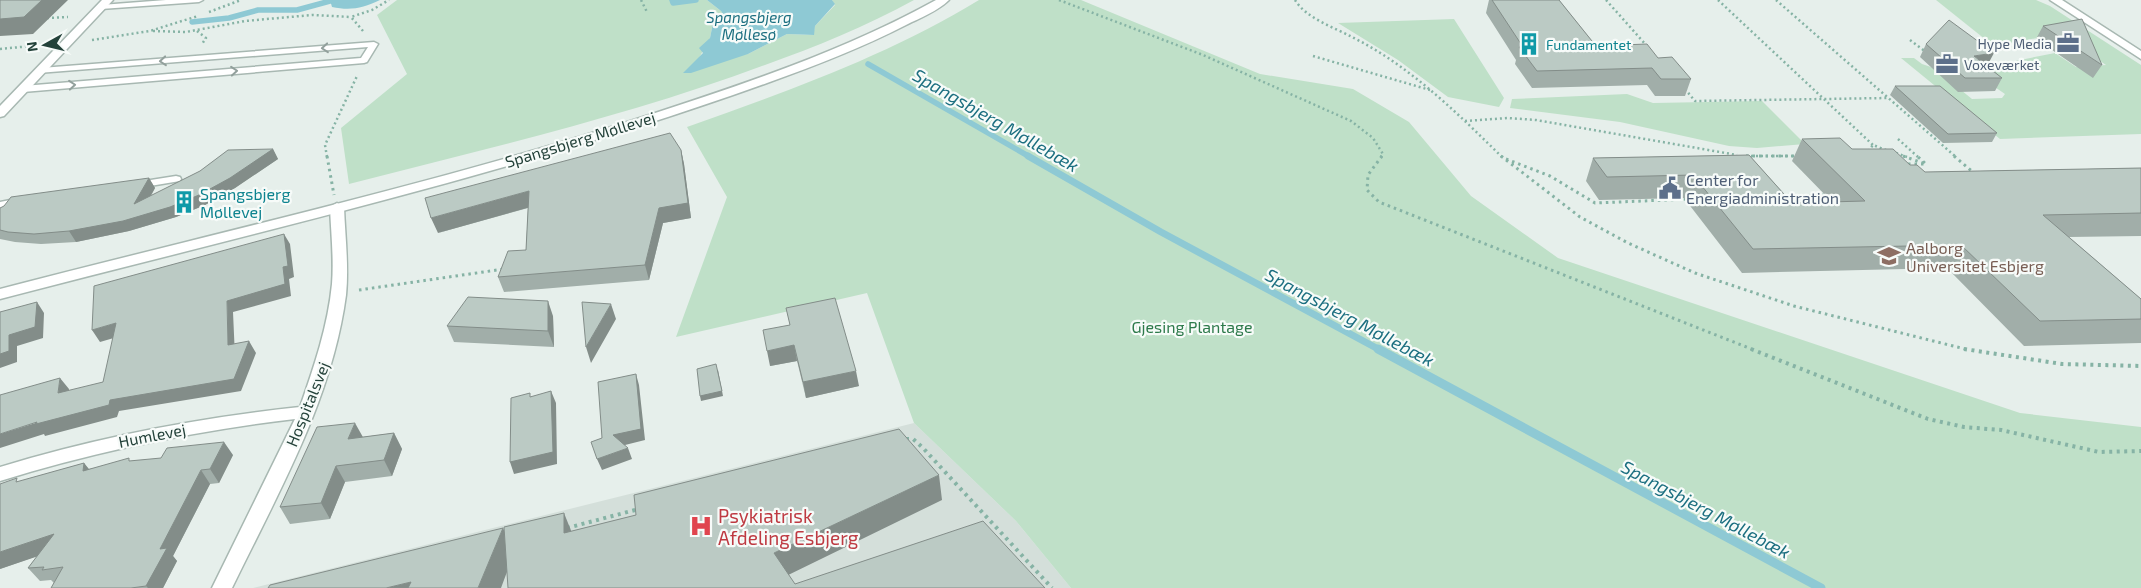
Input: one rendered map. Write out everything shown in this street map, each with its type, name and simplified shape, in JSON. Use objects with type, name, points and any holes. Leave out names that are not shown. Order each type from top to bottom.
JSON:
[{"type":"street","name":"Spangsbjerg Møllevej","points":[[0,294],[152,252],[337,207],[616,131],[838,52],[925,12],[944,0]]},
{"type":"street","points":[[2055,0],[2141,56]]},
{"type":"street","points":[[0,113],[104,4]]},
{"type":"street","name":"Hospitalsvej","points":[[222,588],[307,412],[330,346],[338,293],[337,207]]},
{"type":"street","name":"Humlevej","points":[[0,474],[131,438],[222,421],[307,412]]},
{"type":"lane","points":[[104,4],[199,0]]},
{"type":"lane","points":[[23,89],[364,60],[374,44]]},
{"type":"lane","points":[[40,71],[374,44]]},
{"type":"lane","points":[[128,186],[176,179]]},
{"type":"lane","points":[[0,205],[32,200]]},
{"type":"path","points":[[150,31],[241,0]]},
{"type":"path","points":[[0,49],[150,31],[186,32],[246,20],[312,15],[350,17],[372,10],[389,0]]},
{"type":"path","points":[[641,0],[648,12]]},
{"type":"path","points":[[1059,0],[1203,55],[1351,121],[1373,138],[1384,154],[1368,175],[1366,190],[1379,202],[1928,419],[1964,427],[2001,430],[2099,452],[2141,451]]},
{"type":"path","points":[[1295,0],[1301,10],[1363,42],[1434,91],[1503,158],[1580,217],[1628,244],[1696,273],[1794,306],[1972,351],[2062,364],[2141,366]]},
{"type":"path","points":[[1606,0],[1652,51]]},
{"type":"path","points":[[1718,0],[1873,145],[1926,164]]},
{"type":"path","points":[[1776,0],[1974,173]]},
{"type":"path","points":[[350,17],[374,44]]},
{"type":"path","points":[[1910,40],[1928,54]]},
{"type":"path","points":[[1313,56],[1434,91]]},
{"type":"path","points":[[337,207],[325,146],[364,60]]},
{"type":"path","points":[[1683,86],[1695,101],[1888,98]]},
{"type":"path","points":[[1464,121],[1499,118],[1536,120],[1646,141],[1742,156],[1798,156]]},
{"type":"path","points":[[1898,139],[1926,164]]},
{"type":"path","points":[[1867,152],[1873,145]]},
{"type":"path","points":[[1503,158],[1550,176],[1595,203],[1691,199]]},
{"type":"path","points":[[1901,164],[1926,164]]},
{"type":"path","points":[[1964,174],[1983,173]]},
{"type":"path","points":[[1779,196],[1838,194]]},
{"type":"path","points":[[338,293],[507,268]]},
{"type":"path","points":[[896,439],[912,439],[923,448],[1052,588]]},
{"type":"path","points":[[563,529],[649,506]]},
{"type":"shaded area","points":[[914,423],[1016,521],[1071,588],[253,588]]},
{"type":"green space","points":[[397,0],[707,0],[721,11],[725,17],[713,23],[710,38],[699,58],[748,54],[787,34],[813,35],[815,26],[835,5],[832,0],[914,0],[878,19],[822,43],[662,100],[611,116],[349,184],[341,128],[407,74],[377,15]]},
{"type":"green space","name":"Gjesing Plantage","points":[[979,0],[1081,0],[1260,74],[1353,89],[1409,122],[1471,196],[1558,258],[2020,413],[2141,427],[2141,588],[1071,588],[1016,521],[914,423],[867,293],[676,337],[727,197],[687,127],[800,86],[873,55],[944,20]]},
{"type":"green space","points":[[1936,0],[2036,0],[2050,6],[2141,65],[2141,134],[2000,139],[1901,58],[1914,58],[1922,64],[1934,68],[1972,99],[2002,98],[2005,94],[1970,70],[2055,53],[2076,67],[2106,65],[2083,49],[2075,31],[1967,51],[1957,46],[1986,40]]},
{"type":"green space","points":[[1454,19],[1504,98],[1499,107],[1448,97],[1398,60],[1338,23]]},
{"type":"green space","points":[[1627,94],[1653,103],[1762,101],[1805,144],[1757,148],[1729,146],[1620,122],[1510,108],[1512,99]]},
{"type":"water","points":[[330,0],[380,0],[362,7],[345,9],[332,7]]},
{"type":"water","name":"Spangsbjerg Møllesø","points":[[707,0],[832,0],[835,4],[815,26],[814,35],[787,34],[748,54],[691,73],[683,73],[703,53],[699,48],[710,38],[713,23],[725,17],[721,11]]},
{"type":"building","points":[[0,0],[42,0],[24,17],[0,19]]},
{"type":"building","points":[[1492,0],[1559,0],[1596,46],[1647,44],[1658,58],[1672,57],[1691,79],[1661,79],[1652,68],[1537,71],[1519,47],[1523,47]]},
{"type":"building","points":[[2082,19],[2102,65],[2043,26]]},
{"type":"building","points":[[1949,20],[1994,53],[1974,56],[2002,78],[1965,78],[1926,44]]},
{"type":"building","points":[[1895,86],[1940,86],[1997,133],[1948,134]]},
{"type":"building","points":[[670,133],[681,150],[688,203],[659,208],[645,265],[498,277],[508,251],[526,250],[529,191],[431,218],[425,198]]},
{"type":"building","points":[[1840,138],[1852,149],[1893,149],[1910,165],[1917,165],[1925,172],[2141,168],[2141,213],[2043,215],[2141,299],[2141,319],[2040,321],[1961,245],[1753,249],[1693,175],[1607,177],[1593,158],[1749,155],[1792,203],[1865,201],[1802,139]]},
{"type":"building","points":[[273,149],[230,178],[199,195],[170,207],[123,221],[69,231],[34,234],[0,230],[0,208],[11,197],[149,178],[134,204],[200,171],[228,150]]},
{"type":"building","points":[[284,234],[288,266],[283,267],[285,284],[227,301],[228,345],[249,341],[234,379],[110,400],[109,405],[36,424],[37,422],[0,434],[0,395],[60,378],[58,393],[103,382],[116,323],[92,330],[94,286]]},
{"type":"building","points":[[468,297],[548,301],[548,331],[447,326]]},
{"type":"building","points":[[835,298],[856,371],[803,382],[794,345],[767,351],[763,330],[790,325],[786,308]]},
{"type":"building","points":[[37,302],[35,327],[9,335],[9,351],[0,354],[0,312]]},
{"type":"building","points":[[582,302],[611,304],[586,347]]},
{"type":"building","points":[[716,364],[722,391],[700,396],[697,369]]},
{"type":"building","points":[[636,374],[641,429],[613,435],[628,448],[597,459],[591,442],[602,438],[598,382]]},
{"type":"building","points":[[551,391],[553,452],[510,462],[511,398],[530,393],[530,397]]},
{"type":"building","points":[[355,423],[348,439],[394,433],[384,460],[336,466],[321,503],[280,507],[317,427]]},
{"type":"building","points":[[899,429],[939,475],[774,553],[795,584],[983,521],[1045,588],[508,588],[504,527],[564,513],[564,533],[636,515],[634,495]]},
{"type":"building","points":[[224,442],[210,469],[201,470],[160,549],[167,548],[146,586],[131,588],[51,588],[63,567],[42,570],[44,567],[28,568],[54,534],[0,552],[0,484],[17,478],[16,482],[84,463],[83,471],[129,458],[129,461],[161,458],[167,448]]},
{"type":"building","points":[[503,528],[478,588],[408,588],[411,582],[386,588],[268,588],[270,585]]},
{"type":"waterway","name":"Spangsbjerg Møllebæk","points":[[672,0],[673,3],[696,0]]},
{"type":"waterway","points":[[192,22],[229,18],[258,10],[297,10],[330,1]]},
{"type":"waterway","name":"Spangsbjerg Møllebæk","points":[[868,64],[1030,157]]},
{"type":"waterway","name":"Spangsbjerg Møllebæk","points":[[1028,156],[1161,232],[1380,350]]},
{"type":"waterway","name":"Spangsbjerg Møllebæk","points":[[1378,349],[1821,588]]},
{"type":"place","name":"Hype Media","points":[[2068,43]]},
{"type":"place","name":"Fundamentet","points":[[1529,44]]},
{"type":"place","name":"Voxeværket","points":[[1947,64]]},
{"type":"place","name":"Center for Energiadministration","points":[[1670,188]]},
{"type":"place","name":"Spangsbjerg Møllevej","points":[[184,202]]},
{"type":"place","name":"Aalborg Universitet Esbjerg","points":[[1889,256]]},
{"type":"place","name":"Psykiatrisk Afdeling Esbjerg","points":[[701,526]]}]
